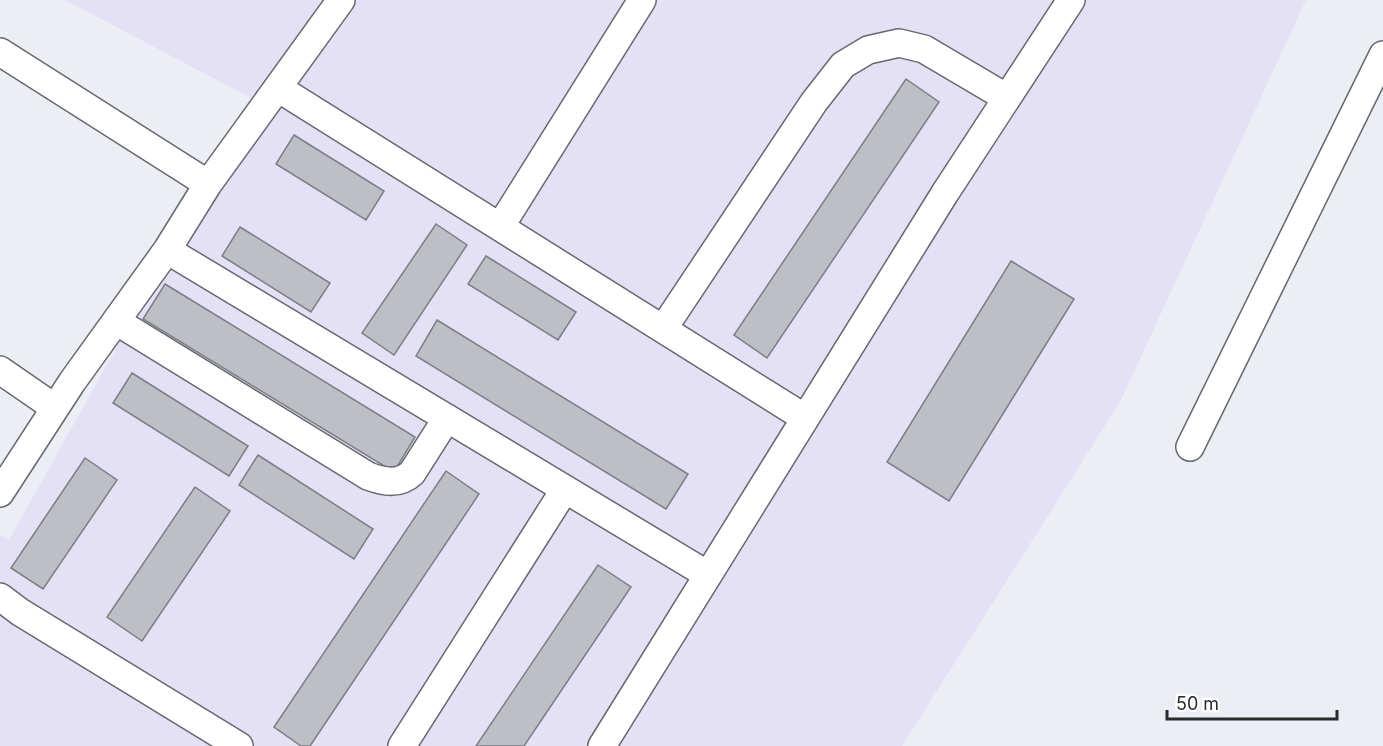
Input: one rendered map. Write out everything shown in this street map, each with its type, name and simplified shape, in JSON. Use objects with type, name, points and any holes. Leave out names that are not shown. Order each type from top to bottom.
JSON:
[{"type":"street","points":[[0,493],[55,408],[167,250],[208,184],[341,0]]},
{"type":"street","points":[[500,227],[642,0]]},
{"type":"street","points":[[602,746],[945,193],[1071,0]]},
{"type":"street","points":[[663,329],[814,102],[843,65],[868,50],[899,43],[924,49],[1007,98]]},
{"type":"street","points":[[1190,447],[1383,55]]},
{"type":"street","points":[[4,62],[208,184]]},
{"type":"street","points":[[278,87],[805,418]]},
{"type":"street","points":[[167,250],[708,575]]},
{"type":"street","points":[[116,321],[368,476],[381,481],[405,479],[412,473],[447,418]]},
{"type":"street","points":[[0,370],[55,408]]},
{"type":"street","points":[[402,746],[565,489]]},
{"type":"street","points":[[0,597],[20,612],[239,746]]},
{"type":"shaded area","points":[[65,0],[1306,0],[1120,402],[902,746],[0,746],[0,535],[9,540],[255,100]]},
{"type":"building","points":[[906,79],[939,102],[767,358],[734,335]]},
{"type":"building","points":[[294,135],[384,191],[366,220],[276,164]]},
{"type":"building","points":[[436,224],[467,245],[394,355],[362,333]]},
{"type":"building","points":[[240,227],[330,283],[311,312],[222,256]]},
{"type":"building","points":[[486,256],[576,312],[558,340],[468,284]]},
{"type":"building","points":[[1011,261],[1074,299],[949,501],[887,462]]},
{"type":"building","points":[[165,284],[415,437],[394,472],[143,319]]},
{"type":"building","points":[[437,320],[688,474],[666,509],[416,356]]},
{"type":"building","points":[[132,373],[248,446],[229,476],[113,403]]},
{"type":"building","points":[[258,455],[373,529],[354,559],[239,485]]},
{"type":"building","points":[[85,458],[117,480],[43,589],[11,568]]},
{"type":"building","points":[[446,471],[479,494],[310,746],[301,746],[274,727]]},
{"type":"building","points":[[195,487],[230,511],[142,641],[107,617]]},
{"type":"building","points":[[598,565],[631,587],[524,746],[476,746]]}]
